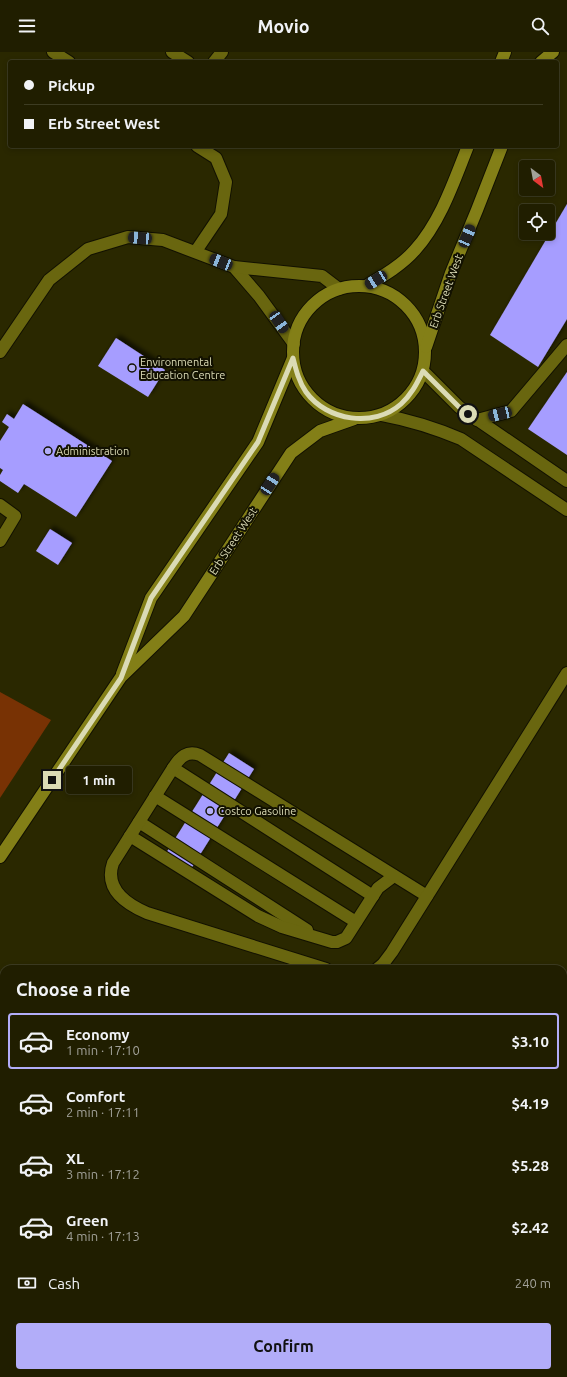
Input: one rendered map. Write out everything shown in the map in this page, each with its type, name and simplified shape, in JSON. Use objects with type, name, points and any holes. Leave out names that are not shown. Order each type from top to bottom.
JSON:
[{"type":"main road","points":[[543,60],[553,52]]},
{"type":"main road","points":[[366,286],[386,274],[406,258],[421,242],[444,202],[467,148]]},
{"type":"main road","name":"Erb Street West","points":[[426,347],[451,273],[478,210],[501,148]]},
{"type":"main road","points":[[352,286],[366,286],[388,292],[407,305],[420,324],[426,347],[426,359],[423,371],[414,390],[400,405],[382,415],[354,419],[336,415],[319,406],[306,392],[297,376],[293,358],[294,344],[298,326],[308,310],[322,298],[339,289],[352,286]]},
{"type":"main road","name":"Erb Street West","points":[[121,678],[151,598],[258,442],[293,358]]},
{"type":"main road","name":"Erb Street West","points":[[0,857],[121,678],[184,616],[291,453],[320,431],[354,419]]},
{"type":"lane","points":[[53,52],[65,60]]},
{"type":"lane","points":[[172,52],[185,60]]},
{"type":"lane","points":[[216,60],[222,52]]},
{"type":"lane","points":[[196,251],[221,214],[226,182],[216,158],[200,148]]},
{"type":"lane","points":[[0,352],[48,280],[88,249],[128,237],[163,240],[234,266],[322,276],[339,289]]},
{"type":"lane","points":[[234,266],[259,296],[294,344]]},
{"type":"lane","points":[[477,420],[511,411],[567,345]]},
{"type":"lane","points":[[423,371],[459,407],[567,481]]},
{"type":"lane","points":[[382,415],[413,422],[461,439],[567,510]]},
{"type":"lane","points":[[547,496],[567,504]]},
{"type":"lane","points":[[0,505],[15,516],[0,541]]},
{"type":"lane","points":[[382,965],[392,952],[567,673]]},
{"type":"lane","points":[[313,965],[147,913],[129,904],[118,894],[113,886],[110,877],[110,870],[113,863],[173,768],[184,755],[189,753],[200,755],[426,896]]},
{"type":"lane","points":[[173,768],[373,896]]},
{"type":"lane","points":[[155,796],[356,922]]},
{"type":"lane","points":[[139,822],[320,938]]},
{"type":"lane","points":[[130,836],[258,916],[282,927],[337,942],[346,938],[378,888],[394,876]]},
{"type":"shaded area","points":[[0,692],[51,720],[0,798]]},
{"type":"building","points":[[567,204],[567,319],[538,367],[490,335],[546,240],[555,240],[555,224]]},
{"type":"building","name":"Environmental Education Centre","points":[[116,338],[165,370],[148,397],[98,366]]},
{"type":"building","points":[[567,372],[567,455],[528,429]]},
{"type":"building","name":"Administration","points":[[23,404],[112,461],[76,517],[24,484],[18,493],[0,481],[0,475],[3,470],[0,468],[0,441],[9,427],[2,422],[7,414],[14,419]]},
{"type":"building","points":[[50,529],[72,543],[58,565],[36,551]]},
{"type":"building","name":"Costco Gasoline","points":[[229,753],[254,769],[191,869],[166,853]]},
{"type":"place","name":"Environmental Education Centre","points":[[132,368]]},
{"type":"place","name":"Administration","points":[[48,451]]},
{"type":"place","name":"Costco Gasoline","points":[[210,811]]},
{"type":"route","points":[[52,780],[121,678],[151,598],[258,442],[293,358],[297,376],[306,392],[319,406],[336,415],[354,419],[382,415],[400,405],[414,390],[423,371],[468,414]]}]
